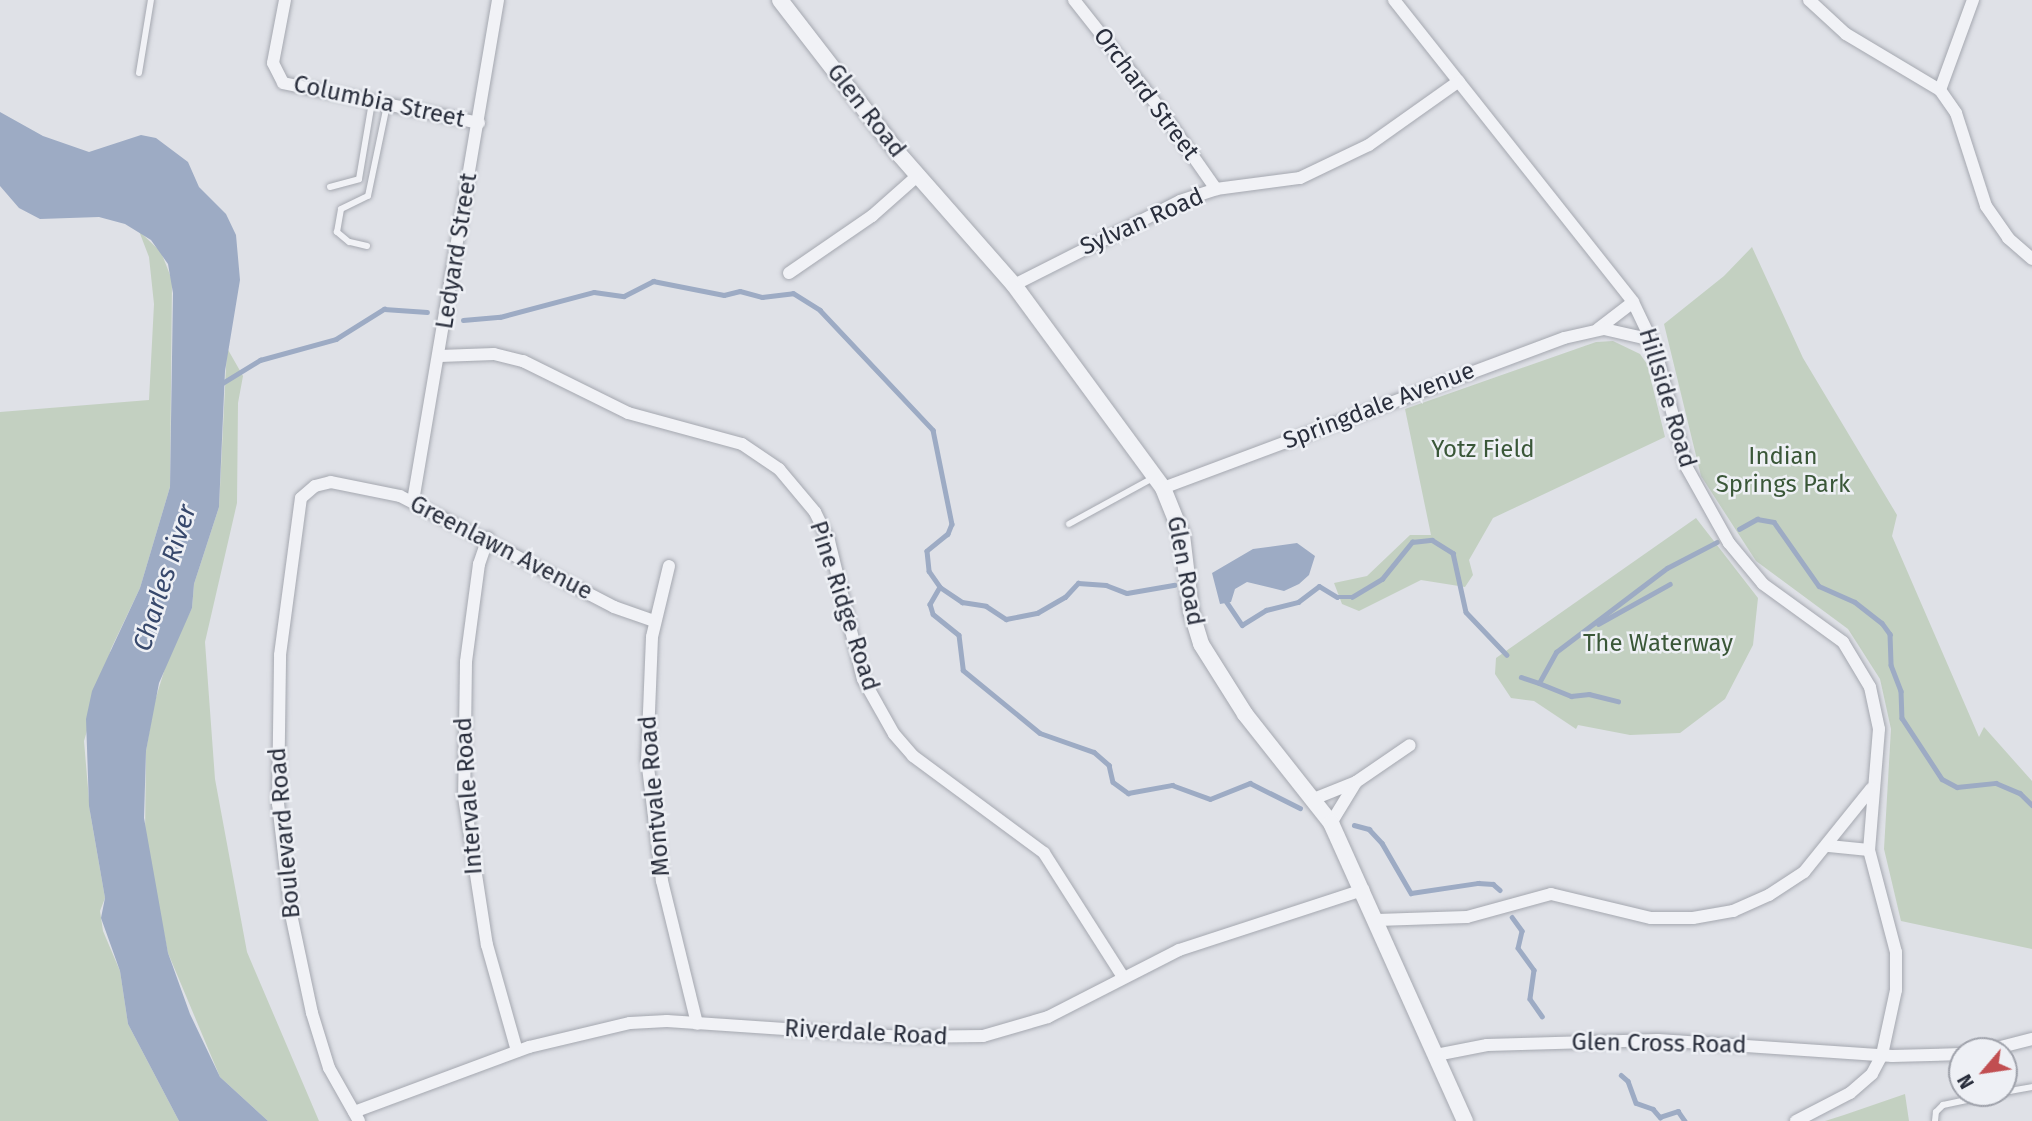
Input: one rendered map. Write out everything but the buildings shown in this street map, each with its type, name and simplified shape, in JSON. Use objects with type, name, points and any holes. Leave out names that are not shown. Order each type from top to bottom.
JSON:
[{"type":"street","name":"Columbia Street","points":[[285,0],[273,64],[277,78],[289,86],[479,123]]},
{"type":"street","name":"Ledyard Street","points":[[414,501],[498,0]]},
{"type":"street","name":"Glen Road","points":[[780,0],[917,176],[1014,285],[1159,483],[1180,525],[1193,622],[1205,651],[1245,714],[1316,798],[1331,823],[1377,919],[1465,1121]]},
{"type":"street","name":"Orchard Street","points":[[1073,0],[1160,109],[1216,189]]},
{"type":"street","name":"Hillside Road","points":[[1394,0],[1633,303],[1652,340],[1683,457],[1718,527],[1758,579],[1837,636],[1863,669],[1878,721],[1871,789],[1869,850],[1898,967],[1882,1055]]},
{"type":"street","points":[[1809,0],[1846,34],[1940,90],[1956,113],[1986,206],[2008,238],[2032,259]]},
{"type":"street","points":[[1940,90],[1973,0]]},
{"type":"street","name":"Sylvan Road","points":[[1014,285],[1168,206],[1216,189],[1300,177],[1369,145],[1459,81]]},
{"type":"street","points":[[789,273],[872,216],[917,176]]},
{"type":"street","name":"Springdale Avenue","points":[[1159,483],[1554,341],[1598,329],[1633,303]]},
{"type":"street","name":"Springdale Avenue","points":[[1598,329],[1652,340]]},
{"type":"street","name":"Pine Ridge Road","points":[[440,356],[494,354],[523,360],[628,413],[742,444],[779,469],[815,512],[829,541],[863,679],[894,734],[912,756],[1044,853],[1124,977]]},
{"type":"street","name":"Greenlawn Avenue","points":[[305,493],[339,482],[414,501],[614,607],[654,621]]},
{"type":"street","name":"Boulevard Road","points":[[305,493],[296,517],[280,655],[278,804],[291,914],[312,1013],[329,1068],[356,1116]]},
{"type":"street","name":"Intervale Road","points":[[488,538],[479,564],[466,662],[464,797],[486,945],[517,1051]]},
{"type":"street","name":"Montvale Road","points":[[669,566],[654,621],[646,714],[651,808],[667,905],[697,1024]]},
{"type":"street","points":[[1316,798],[1356,782],[1410,745]]},
{"type":"street","points":[[1331,823],[1356,782]]},
{"type":"street","points":[[1377,919],[1468,917],[1551,894],[1651,918],[1710,916],[1777,891],[1829,846],[1871,789]]},
{"type":"street","points":[[1829,846],[1869,850]]},
{"type":"street","name":"Riverdale Road","points":[[356,1116],[517,1051],[630,1023],[697,1024],[902,1037],[983,1036],[1048,1017],[1124,977],[1208,939],[1363,890]]},
{"type":"street","name":"Glen Cross Road","points":[[1436,1055],[1487,1045],[1658,1040],[1882,1055],[1948,1054]]},
{"type":"street","points":[[1796,1121],[1856,1089],[1882,1055]]},
{"type":"lane","points":[[139,73],[151,0]]},
{"type":"lane","points":[[330,187],[359,179],[372,102]]},
{"type":"lane","points":[[367,246],[349,243],[337,232],[341,209],[368,196],[387,105]]},
{"type":"lane","points":[[1069,524],[1159,483]]},
{"type":"lane","points":[[1936,1121],[1936,1112],[1948,1104]]},
{"type":"green space","points":[[139,231],[161,252],[172,280],[170,487],[140,588],[111,649],[84,741],[90,812],[105,898],[100,911],[103,931],[120,971],[128,1024],[179,1121],[0,1121],[0,412],[149,400],[154,304],[149,257]]},
{"type":"green space","name":"Indian Springs Park","points":[[1752,247],[1803,358],[1897,515],[1892,536],[1979,737],[1984,727],[2032,781],[2032,949],[1901,921],[1884,849],[1891,729],[1880,679],[1848,629],[1756,561],[1701,476],[1664,324],[1724,276]]},
{"type":"green space","name":"Yotz Field","points":[[1613,341],[1640,354],[1647,364],[1665,437],[1493,518],[1469,560],[1473,575],[1465,587],[1421,580],[1359,611],[1342,604],[1334,583],[1367,576],[1410,535],[1431,535],[1405,409],[1596,342]]},
{"type":"green space","points":[[227,348],[243,376],[238,403],[237,503],[205,642],[215,779],[247,952],[319,1121],[268,1121],[220,1077],[168,953],[145,839],[146,751],[154,704],[169,655],[192,608],[194,584],[219,507]]},
{"type":"green space","name":"The Waterway","points":[[1696,518],[1758,598],[1753,645],[1725,699],[1680,733],[1630,735],[1578,725],[1576,729],[1534,701],[1511,698],[1495,674],[1496,658]]},
{"type":"green space","points":[[1905,1094],[1909,1121],[1825,1121],[1844,1115]]},
{"type":"water","name":"Charles River","points":[[0,112],[43,136],[89,152],[141,135],[156,138],[188,162],[199,187],[226,214],[236,235],[240,280],[225,371],[219,507],[194,584],[192,608],[159,683],[146,751],[144,818],[168,953],[190,1014],[220,1077],[268,1121],[179,1121],[128,1024],[120,971],[101,918],[105,898],[89,806],[86,719],[92,691],[140,588],[170,487],[173,293],[168,264],[151,240],[125,224],[99,217],[40,219],[19,208],[0,186]]},
{"type":"water","points":[[1297,543],[1315,556],[1309,575],[1299,584],[1284,591],[1247,582],[1235,589],[1231,602],[1220,604],[1212,573],[1253,549]]},
{"type":"waterway","points":[[463,320],[500,317],[594,292],[624,296],[653,281],[724,295],[740,291],[762,297],[793,293],[820,310],[933,430],[952,524],[948,534],[927,551],[929,571],[940,587],[930,604],[933,614],[959,635],[963,670],[1040,733],[1094,752],[1109,765],[1113,782],[1128,793],[1172,785],[1210,799],[1250,783],[1300,808]]},
{"type":"waterway","points":[[221,384],[260,360],[336,339],[384,309],[427,312]]},
{"type":"waterway","points":[[1739,529],[1757,519],[1774,522],[1819,586],[1855,602],[1882,623],[1890,634],[1891,665],[1901,691],[1902,718],[1942,779],[1957,787],[1996,783],[2020,793],[2032,805]]},
{"type":"waterway","points":[[1226,601],[1242,625],[1266,610],[1298,602],[1319,586],[1337,597],[1352,597],[1382,579],[1412,542],[1432,540],[1453,553],[1466,612],[1507,655]]},
{"type":"waterway","points":[[1521,677],[1539,683],[1556,652],[1667,568],[1717,542]]},
{"type":"waterway","points":[[940,587],[962,602],[986,606],[1006,619],[1037,613],[1065,597],[1078,583],[1106,585],[1127,593],[1174,585]]},
{"type":"waterway","points":[[1598,624],[1670,584]]},
{"type":"waterway","points":[[1539,683],[1571,696],[1589,694],[1618,701]]},
{"type":"waterway","points":[[1354,825],[1369,829],[1382,843],[1411,893],[1478,883],[1493,884],[1500,890]]},
{"type":"waterway","points":[[1512,917],[1522,931],[1518,948],[1534,970],[1530,999],[1542,1016]]},
{"type":"waterway","points":[[1621,1075],[1628,1081],[1636,1103],[1653,1109],[1660,1117],[1678,1111],[1685,1121]]}]
